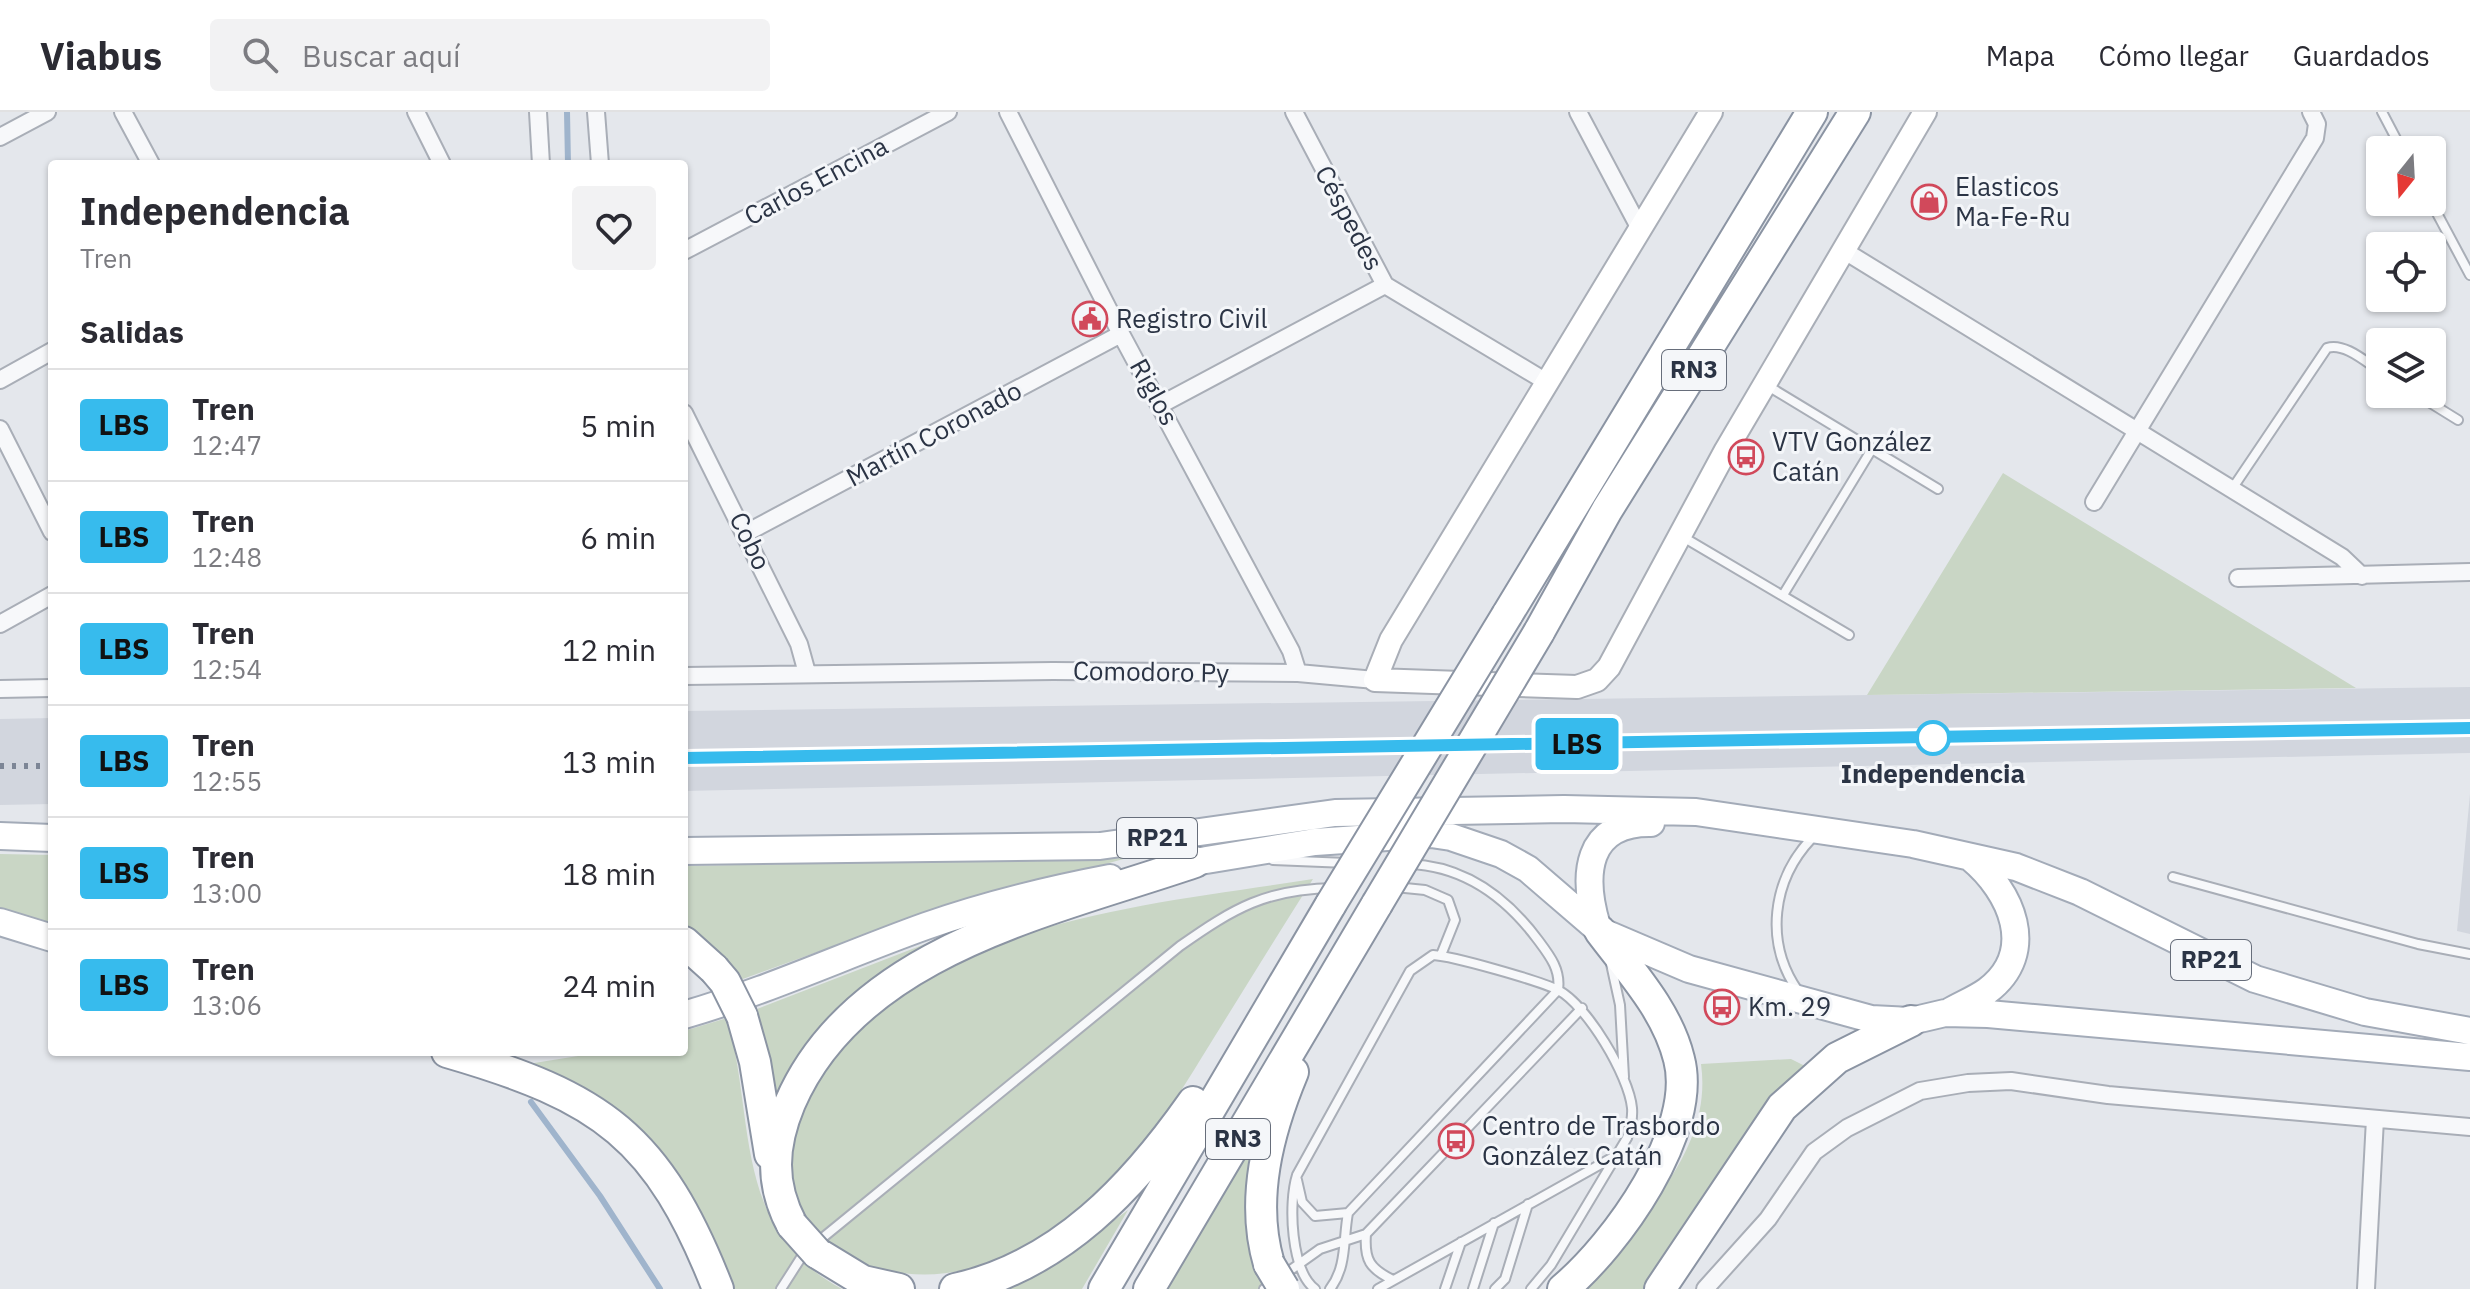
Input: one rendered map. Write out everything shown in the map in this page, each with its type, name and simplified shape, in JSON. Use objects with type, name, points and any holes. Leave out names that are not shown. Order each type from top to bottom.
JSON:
[{"type":"highway","name":"RN3","points":[[1104,1289],[1269,1006],[1812,112]]},
{"type":"highway","name":"RN3","points":[[1149,1289],[1327,989],[1372,893],[1539,632],[1607,510],[1855,112]]},
{"type":"highway","points":[[773,1167],[785,1115],[812,1062],[849,1017],[873,996],[959,945],[1203,860]]},
{"type":"highway","points":[[1563,1289],[1606,1244],[1633,1207],[1676,1126],[1682,1101],[1679,1059],[1658,1008],[1598,929]]},
{"type":"highway","points":[[688,946],[714,969],[742,1016],[755,1062],[783,1209],[792,1225],[817,1253],[863,1281],[899,1289]]},
{"type":"highway","points":[[1272,1281],[1260,1226],[1266,1154],[1288,1084],[1327,989]]},
{"type":"highway","points":[[955,1289],[981,1283],[1043,1253],[1122,1192],[1269,1006]]},
{"type":"highway","points":[[1660,1289],[1782,1107],[1837,1058],[1911,1021]]},
{"type":"highway","points":[[459,1056],[567,1093],[622,1130],[663,1177],[681,1206],[718,1289]]},
{"type":"main road","name":"RP21","points":[[688,851],[1100,846],[1335,813],[1564,809],[1696,812],[1964,853],[2016,867],[2080,892],[2222,965],[2287,991],[2406,1022],[2470,1031]]},
{"type":"main road","points":[[1598,929],[1589,890],[1591,858],[1605,836],[1625,825],[1694,823],[1812,838],[1862,838]]},
{"type":"main road","name":"RP21","points":[[688,1014],[749,994],[926,926],[1003,902],[1203,860],[1315,842],[1431,834],[1451,837],[1501,854],[1528,869],[1598,929],[1689,969],[1871,1019],[1911,1021],[1945,1013],[2034,1017],[2470,1057]]},
{"type":"main road","points":[[0,836],[48,838]]},
{"type":"main road","points":[[1945,1013],[1989,990],[2011,960],[2015,942],[2014,920],[2005,895],[1992,876],[1964,853]]},
{"type":"main road","points":[[0,922],[48,937]]},
{"type":"street","points":[[0,137],[47,112]]},
{"type":"street","points":[[123,112],[149,160]]},
{"type":"street","points":[[416,112],[440,160]]},
{"type":"street","points":[[538,112],[541,160]]},
{"type":"street","points":[[596,112],[600,160]]},
{"type":"street","name":"Carlos Encina","points":[[688,249],[948,112]]},
{"type":"street","name":"Riglos","points":[[1008,112],[1121,334],[1162,404],[1291,651],[1298,673]]},
{"type":"street","name":"Céspedes","points":[[1294,112],[1385,285],[1545,381]]},
{"type":"street","points":[[1578,112],[1639,227]]},
{"type":"street","points":[[1375,680],[1391,640],[1545,381],[1711,112]]},
{"type":"street","points":[[1679,535],[1925,112]]},
{"type":"street","points":[[2094,502],[2315,138],[2317,124],[2311,112]]},
{"type":"street","points":[[1843,250],[2342,557],[2362,576]]},
{"type":"street","points":[[1162,404],[1385,285]]},
{"type":"street","name":"Martín Coronado","points":[[746,533],[1121,334]]},
{"type":"street","points":[[0,380],[48,353]]},
{"type":"street","name":"Cobo","points":[[688,421],[799,644],[807,673]]},
{"type":"street","points":[[0,429],[48,524]]},
{"type":"street","name":"Comodoro Py","points":[[688,676],[1298,673],[1375,680],[1577,687],[1597,680],[1609,667],[1679,535]]},
{"type":"street","points":[[2238,578],[2470,572]]},
{"type":"street","points":[[0,624],[48,597]]},
{"type":"street","points":[[0,689],[48,688]]},
{"type":"street","points":[[1705,1289],[1768,1219],[1814,1152],[1847,1128],[1920,1091],[1968,1083],[2011,1081],[2108,1095],[2470,1127]]},
{"type":"street","points":[[2366,1289],[2375,1119]]},
{"type":"lane","points":[[2382,112],[2395,136]]},
{"type":"lane","points":[[2438,216],[2470,275]]},
{"type":"lane","points":[[2232,489],[2327,348],[2334,345],[2366,362]]},
{"type":"lane","points":[[1765,384],[1938,489]]},
{"type":"lane","points":[[2439,408],[2458,420]]},
{"type":"lane","points":[[1783,595],[1872,449]]},
{"type":"lane","points":[[1679,535],[1849,635]]},
{"type":"lane","points":[[1806,1002],[1781,959],[1776,922],[1782,883],[1792,863],[1812,838]]},
{"type":"lane","points":[[1203,860],[1362,863]]},
{"type":"lane","points":[[1330,1289],[1344,1264],[1342,1243],[1348,1213],[1558,990],[1557,969],[1544,949],[1510,907],[1492,891],[1448,870],[1391,864]]},
{"type":"lane","points":[[2173,877],[2418,944],[2470,954]]},
{"type":"lane","points":[[781,1289],[804,1253],[1205,929],[1230,913],[1277,892],[1372,893],[1410,886],[1448,900],[1455,920],[1441,955]]},
{"type":"lane","points":[[1531,1289],[1551,1265],[1618,1154],[1631,1124],[1632,1109],[1624,1078],[1620,1005],[1598,929]]},
{"type":"lane","points":[[1315,1289],[1304,1275],[1293,1241],[1291,1216],[1297,1175],[1410,971],[1425,957],[1441,955],[1558,990],[1582,1008],[1624,1078]]},
{"type":"lane","points":[[1272,1281],[1320,1249],[1366,1234],[1582,1008]]},
{"type":"lane","points":[[1378,1289],[1618,1154]]},
{"type":"lane","points":[[1297,1175],[1302,1202],[1315,1216],[1348,1213]]},
{"type":"lane","points":[[1495,1289],[1505,1279],[1528,1203]]},
{"type":"lane","points":[[1473,1289],[1494,1222]]},
{"type":"lane","points":[[1366,1234],[1364,1254],[1373,1270],[1393,1280]]},
{"type":"lane","points":[[1445,1289],[1462,1241]]},
{"type":"shaded area","points":[[2470,687],[2470,753],[688,791],[688,711]]},
{"type":"shaded area","points":[[48,718],[48,804],[0,805],[0,719]]},
{"type":"shaded area","points":[[2470,794],[2470,934],[2457,931]]},
{"type":"green space","points":[[2003,473],[2356,688],[1867,695]]},
{"type":"green space","points":[[0,854],[48,855],[48,924],[0,911]]},
{"type":"green space","points":[[1127,858],[914,917],[740,980],[713,946],[688,927],[688,866]]},
{"type":"green space","points":[[1313,879],[1157,1126],[1105,1186],[1045,1234],[1015,1251],[968,1269],[941,1274],[913,1274],[859,1262],[835,1249],[815,1232],[800,1210],[791,1183],[789,1159],[807,1099],[821,1074],[852,1033],[904,990],[949,964],[1049,927],[1155,903]]},
{"type":"green space","points":[[977,924],[849,1000],[821,1027],[775,1097],[757,1009]]},
{"type":"green space","points":[[727,1018],[754,1169],[764,1204],[781,1236],[806,1265],[842,1289],[729,1289],[708,1234],[528,1064],[578,1056],[688,1056],[688,1030]]},
{"type":"green space","points":[[1791,1059],[1807,1067],[1645,1289],[1576,1289],[1643,1215],[1682,1159],[1695,1129],[1702,1098],[1701,1064]]},
{"type":"green space","points":[[1253,1125],[1247,1209],[1253,1249],[1269,1289],[1159,1289]]},
{"type":"green space","points":[[1128,1210],[1082,1289],[1006,1289],[1055,1264]]},
{"type":"waterway","points":[[567,112],[568,160]]},
{"type":"waterway","points":[[531,1102],[600,1196],[660,1289]]},
{"type":"railway","points":[[688,758],[2470,728]]},
{"type":"railway","points":[[0,766],[48,766]]},
{"type":"train","name":"LBS","points":[[688,758],[2470,728]]},
{"type":"place","name":"Elasticos Ma-Fe-Ru","points":[[1929,202]]},
{"type":"place","name":"Registro Civil","points":[[1090,319]]},
{"type":"place","name":"VTV González Catán","points":[[1746,457]]},
{"type":"place","name":"Independencia","points":[[1933,738]]},
{"type":"place","name":"Km. 29","points":[[1722,1007]]},
{"type":"place","name":"Centro de Trasbordo González Catán","points":[[1456,1141]]}]
